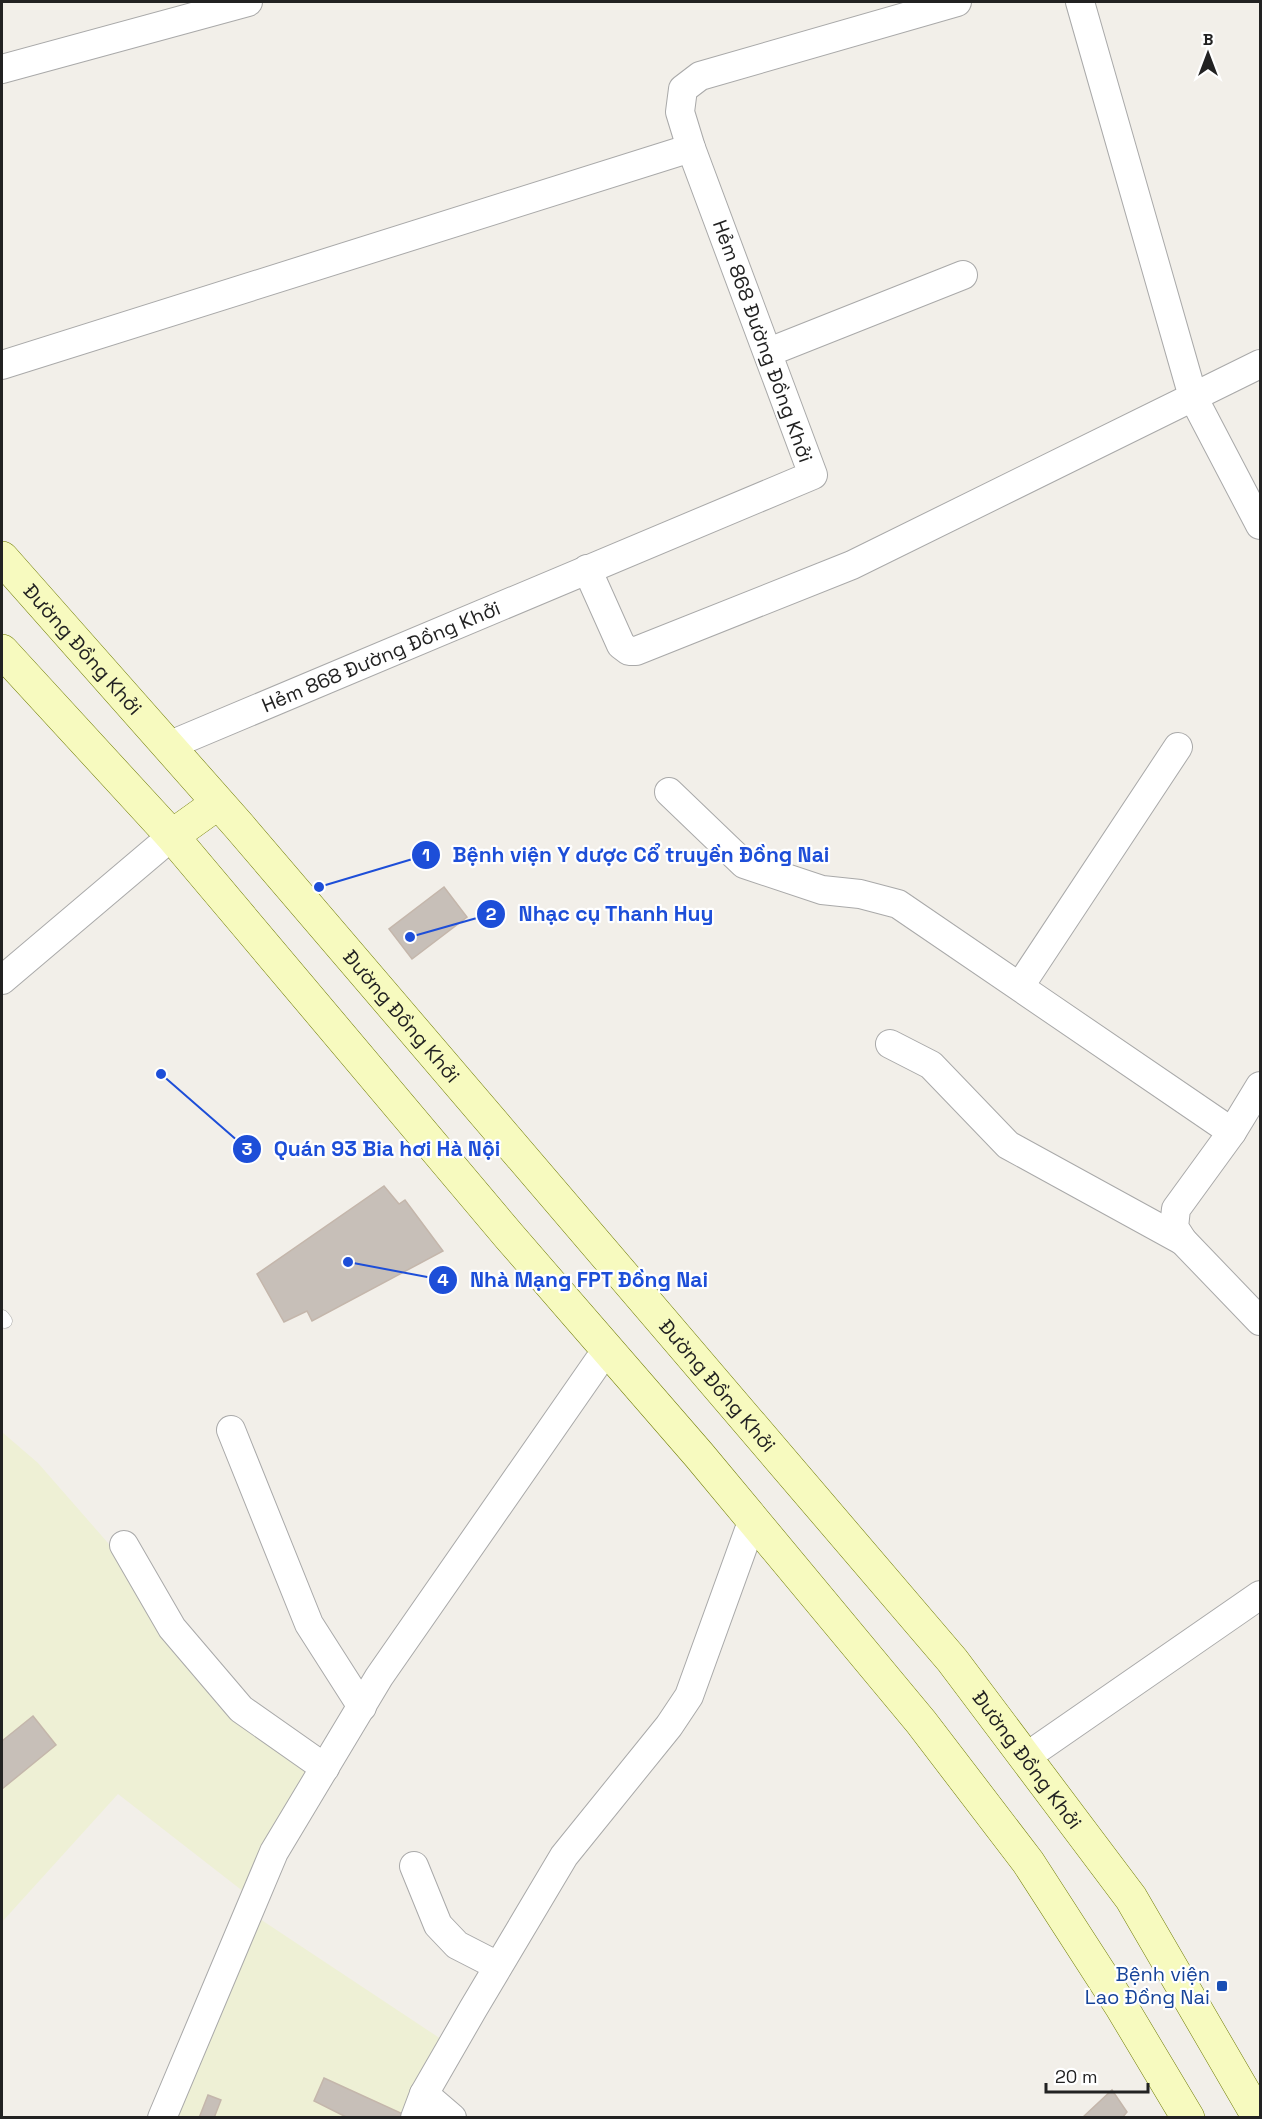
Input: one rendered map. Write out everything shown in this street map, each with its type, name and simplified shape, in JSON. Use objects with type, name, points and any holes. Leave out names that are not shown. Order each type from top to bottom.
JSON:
[{"type":"main road","name":"Đường Đồng Khởi","points":[[2,558],[218,803],[952,1660],[1131,1898],[1259,2118]]},
{"type":"main road","points":[[2,651],[172,836],[753,1519],[921,1722],[1028,1862],[1121,2006],[1188,2118]]},
{"type":"main road","points":[[172,836],[218,803]]},
{"type":"street","points":[[2,69],[248,2]]},
{"type":"street","name":"Hẻm 868 Đường Đồng Khởi","points":[[168,746],[813,475],[691,148],[680,112],[683,89],[700,76],[957,2]]},
{"type":"street","points":[[1080,2],[1193,397],[1260,525]]},
{"type":"street","points":[[2,364],[691,148]]},
{"type":"street","points":[[768,352],[963,275]]},
{"type":"street","points":[[587,569],[621,645],[629,651],[636,651],[852,565],[1260,364]]},
{"type":"street","points":[[1020,986],[1178,747]]},
{"type":"street","points":[[669,792],[744,864],[822,890],[860,894],[898,904],[1232,1132]]},
{"type":"street","points":[[2,980],[172,836]]},
{"type":"street","points":[[891,1044],[931,1065],[1008,1145],[1183,1241]]},
{"type":"street","points":[[1260,1086],[1232,1132],[1176,1209],[1174,1227],[1183,1241],[1260,1321]]},
{"type":"street","points":[[162,2118],[274,1852],[379,1677],[607,1349]]},
{"type":"street","points":[[231,1430],[309,1624],[362,1707]]},
{"type":"street","points":[[452,2118],[419,2106],[498,1966],[564,1856],[669,1726],[689,1696],[753,1519]]},
{"type":"street","points":[[124,1545],[172,1628],[242,1709],[325,1768]]},
{"type":"street","points":[[1026,1757],[1260,1595]]},
{"type":"street","points":[[414,1866],[438,1925],[457,1945],[498,1966]]},
{"type":"green space","points":[[2,1432],[38,1463],[108,1543],[161,1634],[309,1771],[244,1892],[118,1794],[2,1922]]},
{"type":"green space","points":[[260,1919],[441,2039],[402,2117],[176,2118]]},
{"type":"building","points":[[444,887],[467,917],[412,959],[389,929]]},
{"type":"building","points":[[384,1186],[399,1204],[405,1200],[443,1251],[312,1321],[307,1311],[284,1322],[257,1274]]},
{"type":"building","points":[[33,1716],[56,1745],[2,1789],[2,1741]]},
{"type":"building","points":[[324,2078],[403,2114],[401,2118],[348,2118],[314,2101]]},
{"type":"building","points":[[1112,2090],[1127,2112],[1122,2118],[1082,2118]]},
{"type":"building","points":[[208,2095],[221,2100],[214,2118],[199,2118]]},
{"type":"place","name":"Bệnh viện Y dược Cổ truyền Đồng Nai","points":[[319,887]]},
{"type":"place","name":"Nhạc cụ Thanh Huy","points":[[410,937]]},
{"type":"place","name":"Quán 93 Bia hơi Hà Nội","points":[[161,1074]]},
{"type":"place","name":"Nhà Mạng FPT Đồng Nai","points":[[348,1262]]},
{"type":"place","name":"Bệnh viện Lao Đồng Nai","points":[[1222,1986]]}]
